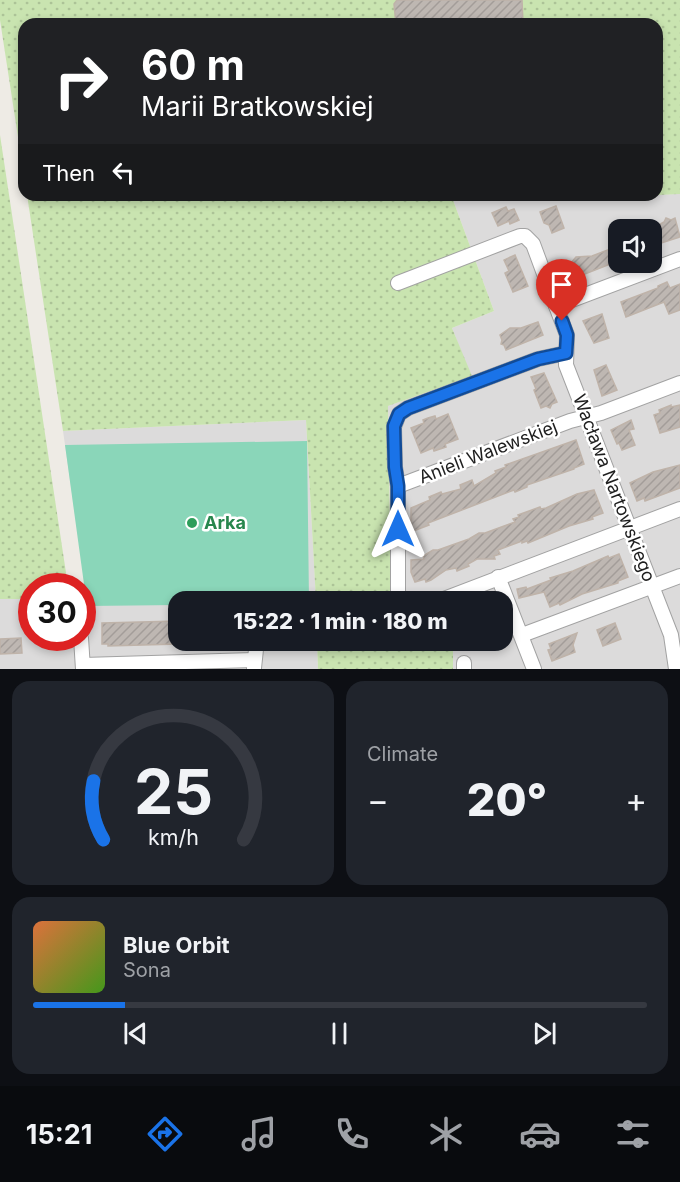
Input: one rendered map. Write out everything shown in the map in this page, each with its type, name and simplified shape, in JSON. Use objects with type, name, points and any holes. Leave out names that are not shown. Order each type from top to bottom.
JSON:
[{"type":"street","name":"Wacława Nartowskiego","points":[[398,283],[520,236],[525,236],[533,244],[567,335],[566,365],[671,635],[676,669]]},
{"type":"street","points":[[556,306],[680,259]]},
{"type":"street","points":[[398,591],[398,486],[394,426],[399,414],[408,408],[538,359],[566,353]]},
{"type":"street","name":"Anieli Walewskiej","points":[[398,486],[680,383]]},
{"type":"street","points":[[463,591],[680,509]]},
{"type":"street","points":[[522,635],[680,576]]},
{"type":"street","points":[[498,577],[534,669]]},
{"type":"street","points":[[82,651],[83,667],[254,665]]},
{"type":"shaded area","points":[[663,194],[680,194],[680,669],[453,669],[453,651],[513,651],[513,591],[391,591],[388,406],[471,376],[452,328],[494,311],[453,201],[663,201]]},
{"type":"shaded area","name":"Arka","points":[[306,420],[315,591],[168,591],[168,651],[317,651],[318,669],[0,669],[0,599],[18,599],[18,651],[96,651],[96,573],[83,573],[63,431]]},
{"type":"green space","points":[[0,0],[680,0],[680,194],[663,195],[663,18],[18,18],[18,137],[0,20]]},
{"type":"green space","points":[[0,135],[66,573],[18,573],[18,599],[0,599]]},
{"type":"green space","points":[[28,201],[453,201],[494,311],[452,328],[472,376],[388,406],[391,591],[315,591],[306,420],[63,431]]},
{"type":"green space","name":"Arka","points":[[307,441],[309,591],[168,591],[168,605],[96,606],[96,573],[82,573],[65,445]]},
{"type":"green space","points":[[317,651],[453,651],[453,669],[318,669]]},
{"type":"building","points":[[397,0],[522,0],[523,18],[395,18],[394,4]]},
{"type":"building","points":[[556,206],[564,228],[552,233],[549,225],[544,223],[540,212]]},
{"type":"building","points":[[506,207],[508,211],[514,209],[519,220],[498,226],[492,213]]},
{"type":"building","points":[[666,218],[671,220],[675,218],[680,237],[662,243],[662,223]]},
{"type":"building","points":[[608,250],[608,265],[572,279],[567,273],[566,264],[571,263],[576,257],[592,256]]},
{"type":"building","points":[[515,255],[528,286],[513,292],[505,273],[509,271],[504,260]]},
{"type":"building","points":[[667,282],[670,288],[680,284],[680,310],[669,314],[664,302],[626,317],[621,302],[658,288]]},
{"type":"building","points":[[602,314],[609,338],[594,343],[583,321]]},
{"type":"building","points":[[538,322],[543,335],[506,350],[501,344],[500,335],[510,328],[521,328]]},
{"type":"building","points":[[606,365],[617,390],[602,396],[594,370]]},
{"type":"building","points":[[544,373],[557,402],[550,408],[546,406],[541,408],[531,377]]},
{"type":"building","points":[[671,405],[671,407],[680,405],[680,427],[660,433],[654,415]]},
{"type":"building","points":[[448,414],[458,439],[445,444],[446,447],[434,451],[433,448],[421,453],[411,428],[424,423],[423,420],[428,418],[435,416],[436,419]]},
{"type":"building","points":[[631,420],[634,429],[629,430],[635,445],[622,450],[611,430]]},
{"type":"building","points":[[576,440],[584,464],[428,523],[429,525],[411,532],[411,508],[430,500],[429,497],[441,492],[442,494],[461,489],[460,485],[472,480],[474,486],[496,473],[495,471],[506,467],[505,465]]},
{"type":"building","points":[[680,465],[680,488],[645,501],[644,498],[637,501],[630,483],[653,472]]},
{"type":"building","points":[[594,490],[603,513],[592,517],[593,519],[528,543],[527,541],[522,543],[522,541],[498,550],[500,554],[494,556],[495,559],[477,559],[468,564],[469,566],[457,571],[456,568],[446,570],[426,582],[425,579],[415,582],[411,572],[411,560],[424,559],[423,556],[433,550],[515,522],[513,519],[519,517],[518,515],[540,507],[541,509],[546,508],[577,494]]},
{"type":"building","points":[[619,554],[628,577],[618,583],[550,607],[544,592],[519,598],[517,589],[526,587],[527,589],[551,580],[550,578]]},
{"type":"building","points":[[168,621],[168,644],[108,646],[108,644],[102,644],[102,623]]},
{"type":"building","points":[[615,623],[621,639],[603,646],[597,630]]},
{"type":"building","points":[[577,633],[573,645],[575,652],[552,661],[548,650],[551,649],[549,644]]},
{"type":"building","points":[[18,638],[18,651],[22,653],[0,654],[0,639]]},
{"type":"place","name":"Arka","points":[[192,523]]},
{"type":"route","points":[[398,529],[394,426],[399,414],[408,408],[538,359],[566,353],[567,335],[562,321]]}]
